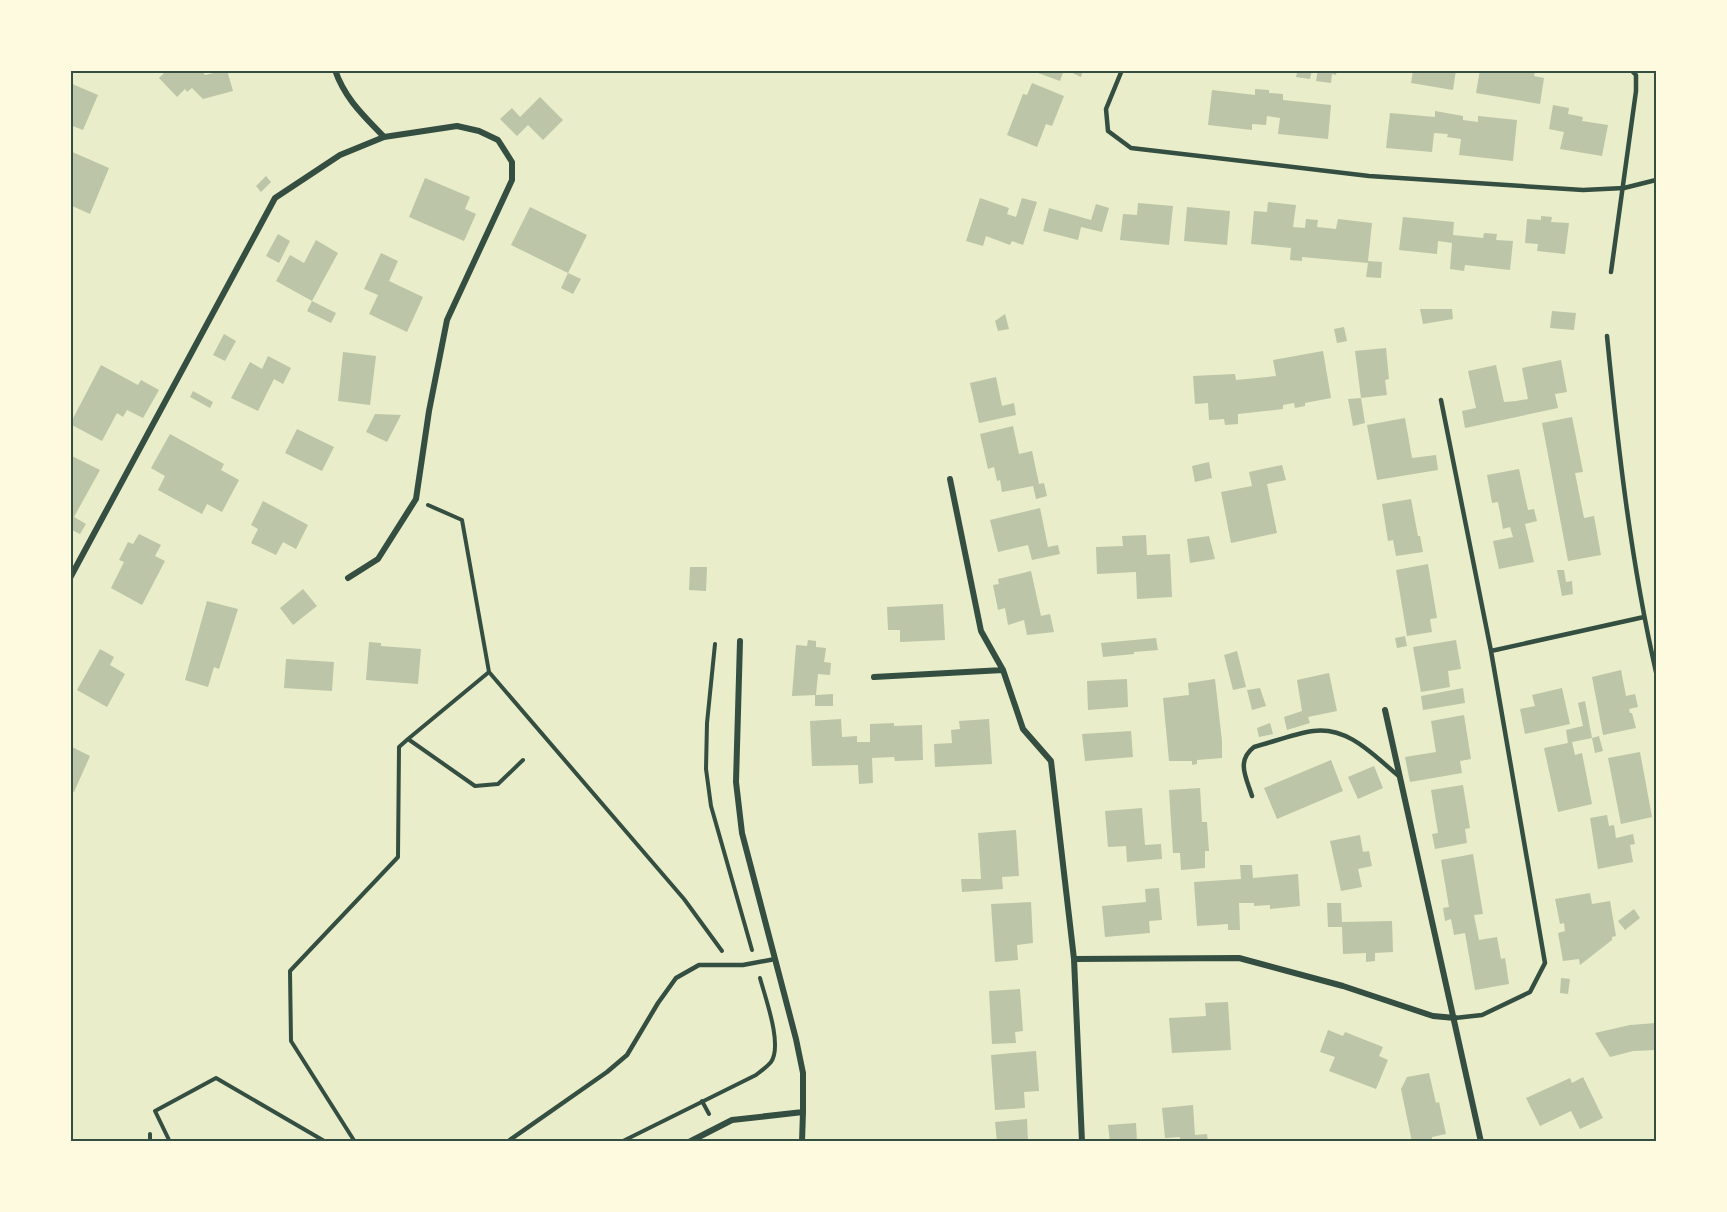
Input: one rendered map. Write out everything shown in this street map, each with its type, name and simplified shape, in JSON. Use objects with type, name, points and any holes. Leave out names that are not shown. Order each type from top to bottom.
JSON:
[{"type":"street","points":[[335,70],[342,88],[360,112],[384,137]]},
{"type":"street","points":[[70,578],[275,198],[340,155],[384,137],[457,126],[479,131],[498,140],[512,162],[512,180],[447,320],[429,411],[416,499],[378,559],[348,578]]},
{"type":"street","points":[[950,479],[981,631],[1003,670],[1023,729],[1051,761],[1074,959],[1082,1142]]},
{"type":"street","points":[[740,641],[736,782],[742,832],[803,1073],[802,1142]]},
{"type":"street","points":[[874,677],[1003,670]]},
{"type":"street","points":[[1385,710],[1481,1142]]},
{"type":"street","points":[[1074,959],[1239,958],[1343,986],[1433,1016],[1455,1018]]},
{"type":"street","points":[[688,1142],[732,1120],[803,1112]]},
{"type":"lane","points":[[1122,70],[1106,109],[1108,131],[1131,148],[1369,176],[1583,190],[1624,188],[1656,180]]},
{"type":"lane","points":[[1611,273],[1636,91],[1636,75],[1631,70]]},
{"type":"lane","points":[[1607,336],[1616,431],[1644,617],[1656,672]]},
{"type":"lane","points":[[1440,400],[1491,651],[1545,963],[1530,992],[1482,1015],[1455,1018]]},
{"type":"lane","points":[[1491,651],[1644,617]]},
{"type":"lane","points":[[1252,796],[1243,765],[1246,753],[1254,747],[1314,731],[1337,732],[1356,741],[1400,777]]},
{"type":"lane","points":[[507,1142],[608,1072],[627,1055],[676,978],[699,965],[733,966],[775,959]]},
{"type":"path","points":[[416,499],[462,520],[489,672],[684,899],[733,966]]},
{"type":"path","points":[[621,1142],[756,1075],[771,1061],[776,1048],[769,1008],[711,806],[706,769],[707,723],[715,644]]},
{"type":"path","points":[[355,1142],[291,1041],[290,971],[398,857],[399,747],[489,672]]},
{"type":"path","points":[[408,739],[475,786],[498,784],[523,760]]},
{"type":"path","points":[[170,1142],[155,1112],[216,1078],[326,1142]]},
{"type":"path","points":[[150,1134],[150,1142]]},
{"type":"building","points":[[167,70],[201,70],[205,75],[227,70],[233,91],[203,99],[192,88],[187,92],[185,89],[177,97],[159,78]]},
{"type":"building","points":[[1039,70],[1064,70],[1060,81],[1038,73]]},
{"type":"building","points":[[1066,70],[1083,70],[1081,77]]},
{"type":"building","points":[[1298,70],[1312,70],[1310,79],[1296,77]]},
{"type":"building","points":[[1318,70],[1337,70],[1336,75],[1332,74],[1331,83],[1316,81]]},
{"type":"building","points":[[1413,70],[1456,70],[1453,90],[1411,83]]},
{"type":"building","points":[[1480,70],[1535,70],[1534,76],[1544,78],[1540,104],[1476,93]]},
{"type":"building","points":[[70,83],[98,95],[83,130],[70,125]]},
{"type":"building","points":[[1032,83],[1064,96],[1052,126],[1046,124],[1037,147],[1007,135],[1023,94],[1027,95]]},
{"type":"building","points":[[1255,89],[1283,94],[1283,100],[1331,105],[1328,139],[1278,134],[1280,118],[1267,116],[1266,125],[1252,124],[1252,130],[1208,125],[1212,90],[1255,95]]},
{"type":"building","points":[[540,97],[563,120],[543,140],[528,125],[517,136],[500,119],[512,108],[520,117]]},
{"type":"building","points":[[1553,105],[1569,108],[1568,114],[1583,117],[1582,121],[1608,125],[1602,156],[1560,149],[1564,132],[1549,129]]},
{"type":"building","points":[[1435,111],[1463,116],[1463,120],[1478,122],[1478,116],[1517,120],[1513,161],[1459,155],[1461,139],[1447,137],[1448,134],[1434,133],[1432,152],[1386,148],[1390,113],[1435,117]]},
{"type":"building","points":[[70,151],[109,168],[90,214],[70,205]]},
{"type":"building","points":[[266,176],[271,182],[261,192],[256,186]]},
{"type":"building","points":[[425,178],[470,197],[465,209],[476,214],[464,241],[409,217]]},
{"type":"building","points":[[980,198],[1009,208],[1007,214],[1016,217],[1022,198],[1037,202],[1023,245],[1012,241],[1010,245],[986,236],[983,246],[966,241]]},
{"type":"building","points":[[1268,202],[1296,205],[1293,227],[1305,228],[1306,219],[1318,220],[1317,227],[1336,229],[1338,219],[1372,223],[1368,261],[1382,262],[1381,278],[1366,277],[1368,263],[1302,257],[1302,261],[1290,260],[1291,248],[1251,244],[1254,211],[1267,212]]},
{"type":"building","points":[[1138,203],[1173,206],[1169,245],[1120,240],[1123,214],[1137,215]]},
{"type":"building","points":[[1096,204],[1109,208],[1102,232],[1081,227],[1078,240],[1043,231],[1049,208],[1091,220]]},
{"type":"building","points":[[530,207],[587,235],[568,273],[511,245]]},
{"type":"building","points":[[1187,207],[1230,211],[1227,245],[1184,241]]},
{"type":"building","points":[[1541,216],[1552,217],[1551,222],[1569,223],[1565,254],[1537,251],[1538,244],[1525,243],[1527,219],[1541,220]]},
{"type":"building","points":[[1403,217],[1454,222],[1453,235],[1483,238],[1484,233],[1497,234],[1496,240],[1513,241],[1510,270],[1465,265],[1464,271],[1450,269],[1452,243],[1438,241],[1437,254],[1399,250]]},
{"type":"building","points":[[278,234],[290,241],[279,263],[266,256]]},
{"type":"building","points":[[316,240],[338,253],[312,301],[276,281],[290,255],[304,263]]},
{"type":"building","points":[[381,253],[398,261],[389,281],[423,297],[407,332],[369,314],[378,295],[364,289]]},
{"type":"building","points":[[568,273],[581,279],[573,294],[561,288]]},
{"type":"building","points":[[312,301],[336,313],[331,323],[307,311]]},
{"type":"building","points":[[1420,309],[1452,309],[1453,319],[1423,324]]},
{"type":"building","points":[[1552,311],[1576,313],[1574,330],[1550,328]]},
{"type":"building","points":[[1005,314],[1009,329],[998,331],[995,321]]},
{"type":"building","points":[[1344,327],[1347,341],[1337,343],[1334,329]]},
{"type":"building","points":[[224,334],[236,341],[225,361],[213,355]]},
{"type":"building","points":[[1386,348],[1389,379],[1385,380],[1387,395],[1361,398],[1355,351]]},
{"type":"building","points":[[1323,351],[1331,398],[1305,403],[1305,406],[1295,408],[1294,403],[1283,405],[1283,409],[1238,414],[1238,424],[1225,425],[1224,419],[1209,420],[1208,403],[1195,404],[1193,376],[1235,374],[1236,380],[1276,376],[1273,360]]},
{"type":"building","points":[[343,352],[376,356],[370,405],[338,401]]},
{"type":"building","points":[[268,356],[291,368],[283,384],[274,379],[258,411],[231,398],[250,362],[262,369]]},
{"type":"building","points":[[1561,360],[1567,392],[1555,394],[1558,408],[1465,428],[1462,411],[1476,408],[1468,371],[1496,365],[1504,402],[1516,401],[1528,399],[1522,368]]},
{"type":"building","points":[[101,365],[138,385],[141,380],[159,390],[143,418],[127,410],[123,417],[117,413],[102,441],[70,424]]},
{"type":"building","points":[[996,377],[1002,406],[1014,403],[1016,415],[979,423],[970,383]]},
{"type":"building","points":[[193,391],[213,402],[210,408],[190,397]]},
{"type":"building","points":[[1361,398],[1365,423],[1353,426],[1348,399]]},
{"type":"building","points":[[375,414],[401,415],[387,442],[366,432]]},
{"type":"building","points":[[1572,417],[1583,472],[1575,473],[1584,518],[1594,516],[1601,555],[1568,561],[1542,423]]},
{"type":"building","points":[[1405,418],[1412,458],[1436,455],[1438,470],[1377,480],[1367,425]]},
{"type":"building","points":[[1013,426],[1019,454],[1032,451],[1039,484],[1044,483],[1047,496],[1036,499],[1033,486],[1002,492],[994,467],[988,469],[980,434]]},
{"type":"building","points":[[297,429],[334,447],[322,471],[285,453]]},
{"type":"building","points":[[170,434],[224,464],[221,470],[239,480],[222,512],[207,504],[202,514],[158,490],[165,476],[151,468]]},
{"type":"building","points":[[70,455],[100,470],[74,517],[86,524],[80,534],[70,529]]},
{"type":"building","points":[[1209,462],[1212,478],[1195,482],[1192,466]]},
{"type":"building","points":[[1282,465],[1286,480],[1267,484],[1277,533],[1231,543],[1221,492],[1252,486],[1249,472]]},
{"type":"building","points":[[1519,469],[1528,510],[1534,509],[1537,521],[1525,524],[1534,562],[1499,569],[1493,541],[1513,537],[1510,527],[1503,529],[1498,502],[1492,503],[1487,475]]},
{"type":"building","points":[[1411,499],[1423,552],[1396,556],[1393,540],[1388,541],[1382,504]]},
{"type":"building","points":[[263,501],[308,525],[296,549],[283,542],[276,555],[251,543],[258,529],[251,525]]},
{"type":"building","points":[[1040,508],[1048,547],[1058,545],[1060,554],[1032,560],[1028,545],[998,552],[990,520]]},
{"type":"building","points":[[139,534],[161,545],[155,556],[165,561],[142,605],[111,588],[124,562],[119,560],[128,542],[133,544]]},
{"type":"building","points":[[1146,535],[1147,555],[1170,554],[1172,597],[1137,599],[1136,572],[1097,574],[1096,547],[1123,546],[1122,536]]},
{"type":"building","points":[[1209,536],[1215,559],[1190,563],[1187,539]]},
{"type":"building","points":[[1428,564],[1437,618],[1430,619],[1432,632],[1407,636],[1396,570]]},
{"type":"building","points":[[690,567],[707,567],[706,591],[689,590]]},
{"type":"building","points":[[1557,570],[1564,570],[1566,582],[1572,581],[1573,594],[1562,596]]},
{"type":"building","points":[[1031,571],[1041,616],[1050,614],[1054,632],[1027,635],[1024,620],[1008,625],[1005,608],[998,610],[993,585],[999,584],[998,579]]},
{"type":"building","points":[[303,589],[317,606],[293,625],[280,608]]},
{"type":"building","points":[[207,601],[238,609],[219,669],[214,667],[208,687],[185,680]]},
{"type":"building","points":[[943,604],[945,640],[900,642],[900,630],[888,630],[887,607]]},
{"type":"building","points":[[1405,636],[1407,646],[1397,648],[1395,638]]},
{"type":"building","points":[[1156,638],[1158,650],[1103,657],[1101,643]]},
{"type":"building","points":[[808,640],[816,641],[816,647],[826,648],[824,662],[831,663],[830,675],[818,674],[816,695],[833,694],[833,706],[815,706],[815,695],[792,696],[796,645],[807,646]]},
{"type":"building","points":[[1456,640],[1461,669],[1448,671],[1450,687],[1421,692],[1413,647]]},
{"type":"building","points":[[369,642],[381,643],[381,646],[421,649],[418,684],[366,680]]},
{"type":"building","points":[[100,649],[114,657],[110,665],[125,674],[107,707],[77,690]]},
{"type":"building","points":[[1237,651],[1246,687],[1233,690],[1224,655]]},
{"type":"building","points":[[286,659],[334,662],[332,691],[284,688]]},
{"type":"building","points":[[1621,670],[1626,696],[1635,694],[1638,707],[1629,709],[1636,728],[1603,735],[1592,677]]},
{"type":"building","points":[[1329,673],[1337,711],[1308,717],[1310,723],[1287,730],[1284,717],[1302,711],[1297,680]]},
{"type":"building","points":[[1127,679],[1128,707],[1088,710],[1087,681]]},
{"type":"building","points":[[1215,679],[1222,758],[1197,760],[1197,764],[1192,765],[1192,761],[1169,761],[1163,698],[1189,695],[1188,683]]},
{"type":"building","points":[[1260,688],[1266,706],[1252,710],[1247,690]]},
{"type":"building","points":[[1463,688],[1465,703],[1423,710],[1421,696]]},
{"type":"building","points":[[1562,688],[1570,724],[1525,734],[1520,709],[1535,706],[1532,695]]},
{"type":"building","points":[[1585,701],[1592,738],[1572,742],[1575,755],[1582,753],[1592,804],[1558,812],[1544,748],[1568,743],[1566,730],[1583,726],[1578,703]]},
{"type":"building","points":[[1464,715],[1471,759],[1460,761],[1462,773],[1410,782],[1405,757],[1436,752],[1431,721]]},
{"type":"building","points":[[841,719],[842,737],[857,736],[857,742],[870,742],[870,724],[922,725],[923,760],[895,761],[894,757],[872,758],[873,783],[859,784],[858,765],[812,766],[810,721]]},
{"type":"building","points":[[989,719],[992,764],[935,767],[934,744],[952,743],[951,730],[960,729],[959,721]]},
{"type":"building","points":[[1270,723],[1273,734],[1259,737],[1257,728]]},
{"type":"building","points":[[1131,731],[1133,757],[1085,761],[1082,734]]},
{"type":"building","points":[[1599,736],[1603,751],[1595,753],[1592,738]]},
{"type":"building","points":[[70,746],[90,756],[74,792],[70,790]]},
{"type":"building","points":[[1640,752],[1652,817],[1621,824],[1608,758]]},
{"type":"building","points":[[1331,760],[1343,791],[1277,819],[1264,788]]},
{"type":"building","points":[[1374,766],[1383,788],[1358,799],[1348,777]]},
{"type":"building","points":[[1463,785],[1470,828],[1465,829],[1467,843],[1435,849],[1432,834],[1438,833],[1431,790]]},
{"type":"building","points":[[1200,788],[1202,822],[1207,822],[1209,851],[1205,851],[1205,868],[1181,870],[1180,853],[1173,853],[1169,790]]},
{"type":"building","points":[[1142,808],[1145,845],[1161,844],[1162,859],[1127,862],[1126,846],[1108,847],[1105,811]]},
{"type":"building","points":[[1607,815],[1609,826],[1614,825],[1616,838],[1633,834],[1635,844],[1630,845],[1633,862],[1598,869],[1590,818]]},
{"type":"building","points":[[1016,830],[1019,876],[1002,877],[1003,889],[962,892],[961,879],[981,879],[978,833]]},
{"type":"building","points":[[1360,835],[1363,852],[1369,851],[1372,866],[1358,869],[1362,887],[1341,891],[1330,841]]},
{"type":"building","points":[[1473,854],[1483,914],[1474,915],[1479,940],[1497,937],[1501,959],[1505,958],[1509,984],[1475,990],[1465,933],[1454,935],[1451,919],[1445,921],[1443,908],[1449,907],[1441,860]]},
{"type":"building","points":[[1240,865],[1252,865],[1253,878],[1298,874],[1300,906],[1270,909],[1270,905],[1254,906],[1254,903],[1239,903],[1240,930],[1228,930],[1228,924],[1197,926],[1194,882],[1241,879]]},
{"type":"building","points":[[1159,888],[1162,920],[1149,921],[1150,933],[1105,937],[1102,906],[1146,902],[1145,889]]},
{"type":"building","points":[[1590,893],[1592,904],[1610,901],[1616,936],[1580,965],[1579,959],[1563,961],[1558,933],[1565,931],[1564,923],[1560,924],[1555,899]]},
{"type":"building","points":[[1031,902],[1033,943],[1017,945],[1018,960],[995,962],[991,904]]},
{"type":"building","points":[[1327,903],[1341,903],[1342,922],[1392,921],[1393,952],[1375,953],[1375,961],[1366,962],[1366,953],[1343,954],[1342,927],[1328,927]]},
{"type":"building","points":[[1634,909],[1640,918],[1625,930],[1618,921]]},
{"type":"building","points":[[1561,978],[1570,979],[1568,994],[1560,993]]},
{"type":"building","points":[[1020,989],[1023,1031],[1015,1032],[1016,1043],[992,1044],[989,991]]},
{"type":"building","points":[[1228,1002],[1231,1050],[1172,1053],[1169,1018],[1206,1016],[1205,1003]]},
{"type":"building","points":[[1656,1023],[1656,1050],[1633,1051],[1610,1057],[1595,1033],[1630,1025]]},
{"type":"building","points":[[1328,1030],[1343,1036],[1345,1032],[1383,1047],[1379,1056],[1388,1060],[1376,1089],[1329,1071],[1335,1057],[1320,1052]]},
{"type":"building","points":[[1036,1051],[1039,1091],[1024,1092],[1025,1108],[995,1110],[991,1055]]},
{"type":"building","points":[[1429,1073],[1436,1103],[1439,1102],[1446,1134],[1432,1137],[1432,1142],[1412,1142],[1401,1089],[1407,1077]]},
{"type":"building","points":[[1583,1077],[1603,1118],[1580,1129],[1571,1111],[1540,1126],[1526,1098],[1570,1078],[1572,1083]]},
{"type":"building","points":[[1193,1105],[1195,1135],[1207,1134],[1208,1142],[1180,1142],[1180,1137],[1165,1138],[1162,1108]]},
{"type":"building","points":[[1027,1119],[1028,1142],[997,1142],[995,1122]]},
{"type":"building","points":[[1136,1123],[1137,1142],[1110,1142],[1108,1125]]}]
